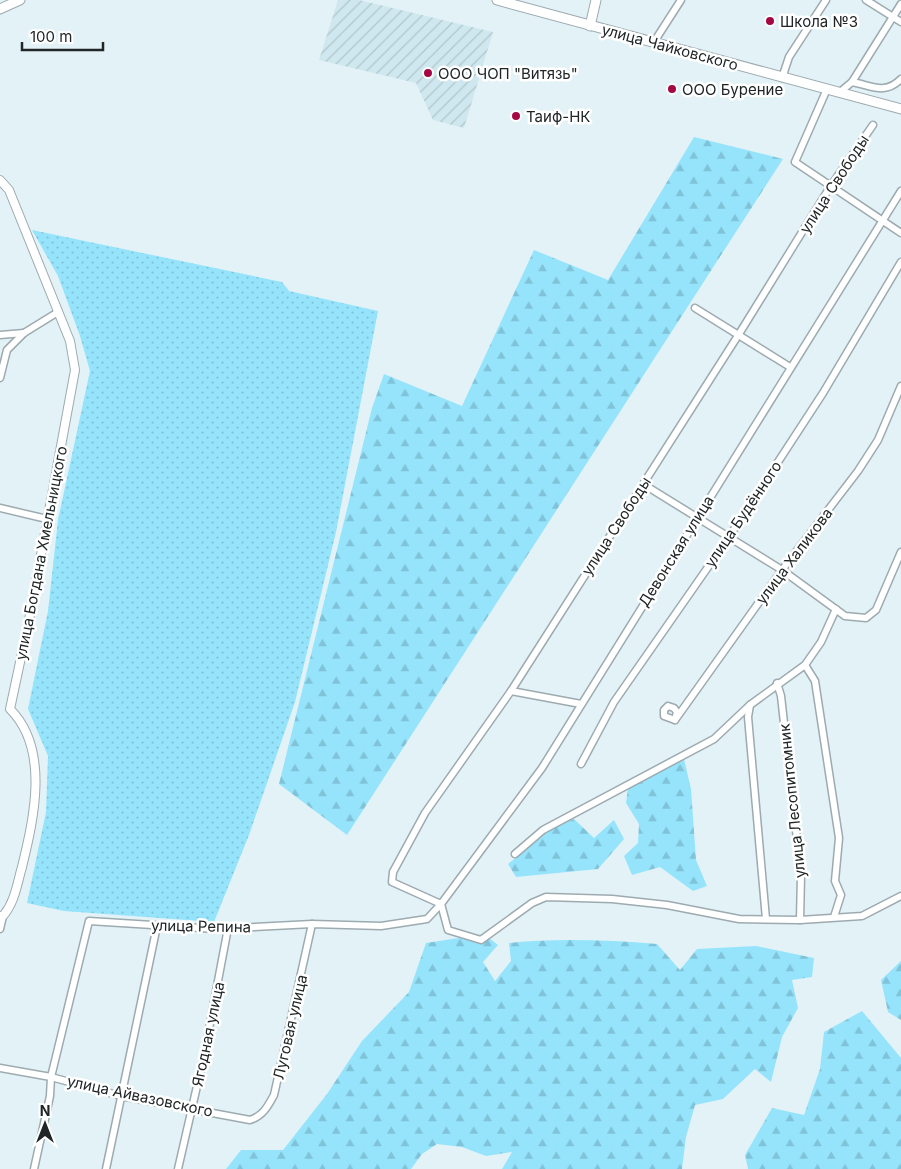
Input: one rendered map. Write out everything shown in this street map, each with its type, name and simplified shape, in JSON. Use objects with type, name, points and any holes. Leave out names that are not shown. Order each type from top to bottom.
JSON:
[{"type":"main road","points":[[0,9],[20,0]]},
{"type":"main road","name":"улица Чайковского","points":[[497,0],[901,109]]},
{"type":"main road","points":[[590,26],[596,0]]},
{"type":"street","points":[[654,42],[681,0]]},
{"type":"street","points":[[782,78],[789,57],[826,0]]},
{"type":"street","points":[[866,0],[901,22]]},
{"type":"street","points":[[840,92],[852,82],[901,4]]},
{"type":"street","points":[[852,82],[885,90],[893,87],[901,79]]},
{"type":"street","points":[[827,89],[795,162],[830,187],[901,232]]},
{"type":"street","name":"улица Свободы","points":[[441,904],[392,882],[392,872],[425,813],[511,691],[739,334],[830,187],[873,125]]},
{"type":"street","name":"улица Богдана Хмельницкого","points":[[0,180],[8,190],[70,340],[75,370],[29,620],[10,709]]},
{"type":"street","name":"Девонская улица","points":[[441,904],[542,768],[580,704],[901,191]]},
{"type":"street","name":"улица Будённого","points":[[580,764],[614,702],[729,537],[823,392],[901,262]]},
{"type":"street","points":[[695,308],[790,367]]},
{"type":"street","points":[[0,378],[7,350],[24,333],[58,312]]},
{"type":"street","points":[[0,335],[24,333]]},
{"type":"street","name":"улица Халикова","points":[[675,720],[782,570],[868,455],[878,440],[901,386]]},
{"type":"street","points":[[643,484],[782,570],[845,616],[866,618],[876,610],[901,552]]},
{"type":"street","points":[[0,508],[47,519]]},
{"type":"street","points":[[515,854],[543,830],[714,739],[777,683],[805,665],[822,642],[836,609]]},
{"type":"street","points":[[805,665],[815,681],[839,838],[835,880],[841,895],[834,917]]},
{"type":"street","name":"улица Лесопитомник","points":[[777,683],[781,696],[801,875],[800,920]]},
{"type":"street","points":[[511,691],[580,704]]},
{"type":"street","points":[[750,705],[748,717],[766,919]]},
{"type":"street","points":[[0,708],[10,709],[19,718],[28,735],[34,758],[34,798],[27,846],[11,907],[2,916],[0,929]]},
{"type":"street","points":[[441,904],[448,930],[481,940],[532,903],[546,897],[612,899],[667,905],[739,919],[800,920],[862,916],[901,896]]},
{"type":"street","name":"улица Репина","points":[[51,1077],[90,922],[228,928],[272,928],[312,924],[381,926],[407,924],[427,919],[441,904]]},
{"type":"street","name":"Луговая улица","points":[[250,1120],[265,1111],[274,1095],[312,924]]},
{"type":"street","points":[[106,1169],[157,926]]},
{"type":"street","name":"Ягодная улица","points":[[178,1169],[228,928]]},
{"type":"street","name":"улица Айвазовского","points":[[0,1068],[51,1077],[121,1096],[192,1107],[250,1120]]},
{"type":"street","points":[[34,1169],[50,1096],[51,1077]]},
{"type":"shaded area","name":"ООО ЧОП \"Витязь\"","points":[[338,0],[359,0],[493,32],[464,128],[433,120],[416,83],[319,60]]},
{"type":"green space","points":[[694,137],[783,159],[347,835],[279,784],[372,408],[384,374],[462,406],[534,250],[608,280]]},
{"type":"green space","points":[[32,230],[282,282],[289,291],[378,311],[336,532],[295,702],[249,835],[214,922],[64,911],[27,903],[46,812],[48,756],[28,709],[48,611],[58,520],[90,371],[80,336],[58,276]]},
{"type":"green space","points":[[684,759],[691,789],[696,860],[707,886],[693,891],[660,867],[632,875],[624,856],[638,843],[639,824],[626,803],[628,788]]},
{"type":"green space","points":[[574,819],[594,838],[614,820],[624,839],[598,869],[516,877],[508,864],[554,827]]},
{"type":"green space","points":[[484,934],[498,945],[483,962],[495,981],[511,961],[509,943],[527,941],[583,940],[657,944],[680,970],[697,949],[756,946],[814,958],[812,977],[792,980],[798,1008],[782,1037],[771,1082],[755,1069],[723,1099],[695,1105],[686,1137],[682,1169],[502,1169],[512,1152],[486,1156],[462,1147],[437,1144],[422,1154],[411,1169],[226,1169],[241,1150],[283,1150],[327,1094],[362,1041],[409,992],[426,943]]},
{"type":"green space","points":[[901,961],[901,1020],[888,1012],[881,980]]},
{"type":"green space","points":[[862,1011],[901,1058],[901,1169],[748,1169],[745,1155],[772,1108],[804,1115],[820,1069],[824,1032]]},
{"type":"place","name":"Школа №3","points":[[770,21]]},
{"type":"place","name":"ООО ЧОП \"Витязь\"","points":[[428,73]]},
{"type":"place","name":"ООО Бурение","points":[[672,89]]},
{"type":"place","name":"Таиф-НК","points":[[516,116]]}]
